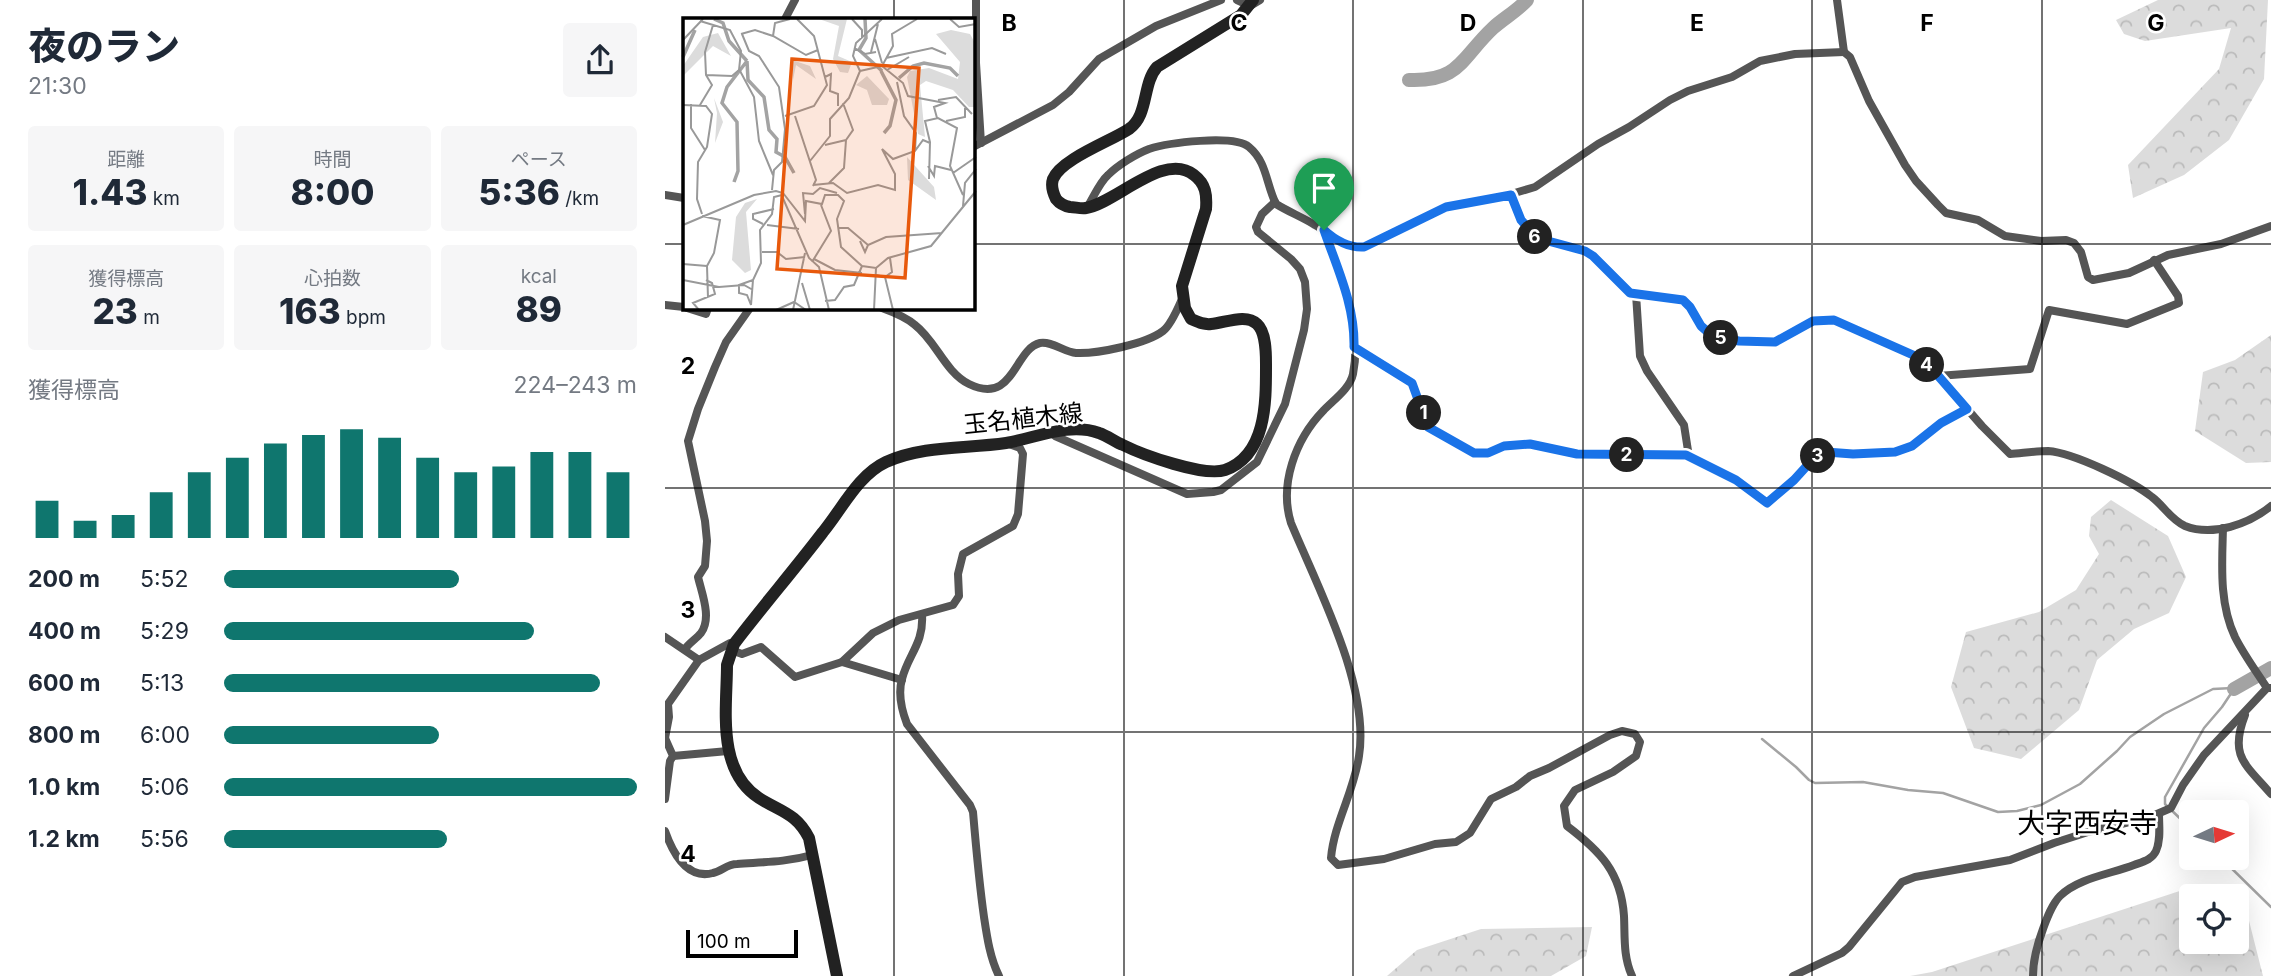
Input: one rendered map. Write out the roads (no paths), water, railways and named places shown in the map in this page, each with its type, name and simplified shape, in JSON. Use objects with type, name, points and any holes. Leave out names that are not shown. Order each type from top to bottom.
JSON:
[{"type":"main road","points":[[1182,286],[1206,209],[1207,196],[1203,184],[1196,176],[1188,170],[1157,172],[1087,208],[1064,205],[1057,201],[1052,189],[1053,177],[1068,162],[1131,127],[1139,116],[1151,73],[1157,66],[1241,15],[1254,2]]},
{"type":"main road","name":"玉名植木線","points":[[732,647],[868,473],[904,456],[955,446],[1006,443],[1051,432],[1083,429],[1100,433],[1156,458],[1199,470],[1221,471],[1237,464],[1249,452],[1263,425],[1266,392],[1263,333],[1258,324],[1250,320],[1210,324],[1191,319],[1185,308],[1182,286]]},
{"type":"main road","points":[[732,647],[727,664],[728,751],[748,789],[792,815],[809,838],[837,976]]},
{"type":"street","points":[[786,18],[795,0]]},
{"type":"street","points":[[976,0],[977,145],[1053,105],[1069,92],[1099,59],[1156,26],[1221,0]]},
{"type":"street","points":[[1237,0],[1254,2]]},
{"type":"street","points":[[1837,0],[1844,52]]},
{"type":"street","points":[[1087,208],[1106,176],[1142,152],[1167,145],[1211,141],[1241,142],[1262,162],[1275,202],[1282,208],[1343,243],[1364,247],[1446,207],[1511,195],[1535,187],[1598,144],[1688,91],[1732,77],[1770,58],[1844,52],[1850,57],[1869,101],[1905,164],[1928,195],[1946,212],[1978,220],[2005,236],[2041,241],[2066,240],[2074,243],[2081,252],[2088,277],[2092,280],[2129,273],[2168,255],[2221,244],[2271,226]]},
{"type":"street","points":[[665,195],[683,198]]},
{"type":"street","points":[[1511,195],[1521,220],[1537,238],[1585,251],[1630,293],[1683,300],[1701,326],[1719,338],[1775,342],[1813,321],[1834,320],[1913,355],[1938,376],[2010,454],[2065,454],[2110,473],[2152,497],[2183,525],[2197,530],[2245,524],[2256,519],[2271,506]]},
{"type":"street","points":[[1051,432],[1187,494],[1221,490],[1257,462],[1285,404],[1307,309],[1305,282],[1300,269],[1258,232],[1256,227],[1262,214],[1275,202]]},
{"type":"street","points":[[1324,230],[1350,305],[1354,330],[1353,376],[1349,384],[1316,417],[1289,474],[1286,490],[1287,511],[1291,523],[1335,629],[1350,673],[1360,726],[1359,757],[1353,785],[1332,842],[1331,858],[1338,865],[1372,861],[1435,844],[1456,842],[1471,833],[1491,799],[1610,735],[1622,731],[1635,734],[1640,742],[1636,756],[1613,772],[1575,790],[1564,806],[1567,825],[1592,845],[1609,865],[1620,892],[1625,957],[1632,976]]},
{"type":"street","points":[[1938,376],[2030,369],[2049,310],[2127,324],[2179,303],[2178,296],[2154,260]]},
{"type":"street","points":[[886,310],[916,325],[954,372],[969,384],[984,388],[1003,383],[1033,345],[1044,342],[1073,353],[1088,352],[1132,345],[1164,331],[1182,300],[1182,286]]},
{"type":"street","points":[[1636,295],[1640,356],[1647,371],[1684,425],[1689,457]]},
{"type":"street","points":[[665,305],[683,308]]},
{"type":"street","points":[[692,310],[706,314],[707,310]]},
{"type":"street","points":[[685,649],[706,624],[698,577],[705,566],[707,541],[688,441],[698,409],[726,342],[749,310]]},
{"type":"street","points":[[1354,347],[1412,383],[1428,427],[1474,453],[1488,453],[1504,446],[1530,444],[1577,454],[1686,455],[1736,480],[1767,503],[1814,458],[1826,452],[1895,452],[1912,446],[1941,423],[1967,409]]},
{"type":"street","points":[[673,756],[665,738],[670,698],[699,660],[730,643],[742,654],[761,647],[795,677],[842,662],[873,633],[899,621],[953,605],[959,596],[958,574],[963,554],[1013,526],[1018,514],[1023,454],[1020,448],[1006,443]]},
{"type":"street","points":[[1793,976],[1842,953],[1849,947],[1902,882],[1915,877],[2010,860],[2088,832],[2159,814],[2171,808],[2204,755],[2269,688],[2234,635],[2226,613],[2222,585],[2223,528]]},
{"type":"street","points":[[922,615],[923,629],[902,680],[901,702],[907,724],[973,811],[978,875],[988,942],[999,976]]},
{"type":"street","points":[[665,637],[699,660]]},
{"type":"street","points":[[842,662],[902,680]]},
{"type":"street","points":[[2247,711],[2238,734],[2239,757],[2271,793]]},
{"type":"street","points":[[673,756],[728,751]]},
{"type":"street","points":[[665,799],[673,756]]},
{"type":"street","points":[[2033,976],[2037,946],[2055,901],[2061,894],[2080,883],[2153,857],[2159,840],[2159,814]]},
{"type":"street","points":[[665,831],[670,846],[684,866],[706,873],[713,873],[729,864],[792,861],[812,855]]},
{"type":"waterway","points":[[1409,80],[1426,80],[1450,72],[1493,28],[1527,0]]},
{"type":"waterway","points":[[2234,689],[2271,668]]},
{"type":"waterway","points":[[1762,739],[1815,783],[1863,782],[1943,793],[1998,812],[2017,811],[2041,805],[2080,784],[2130,737],[2164,714],[2213,689],[2233,688],[2222,707],[2204,728],[2165,797],[2165,804],[2179,817]]},
{"type":"waterway","points":[[2233,870],[2271,907]]},
{"type":"district","name":"大字西安寺","points":[[2087,823]]}]
